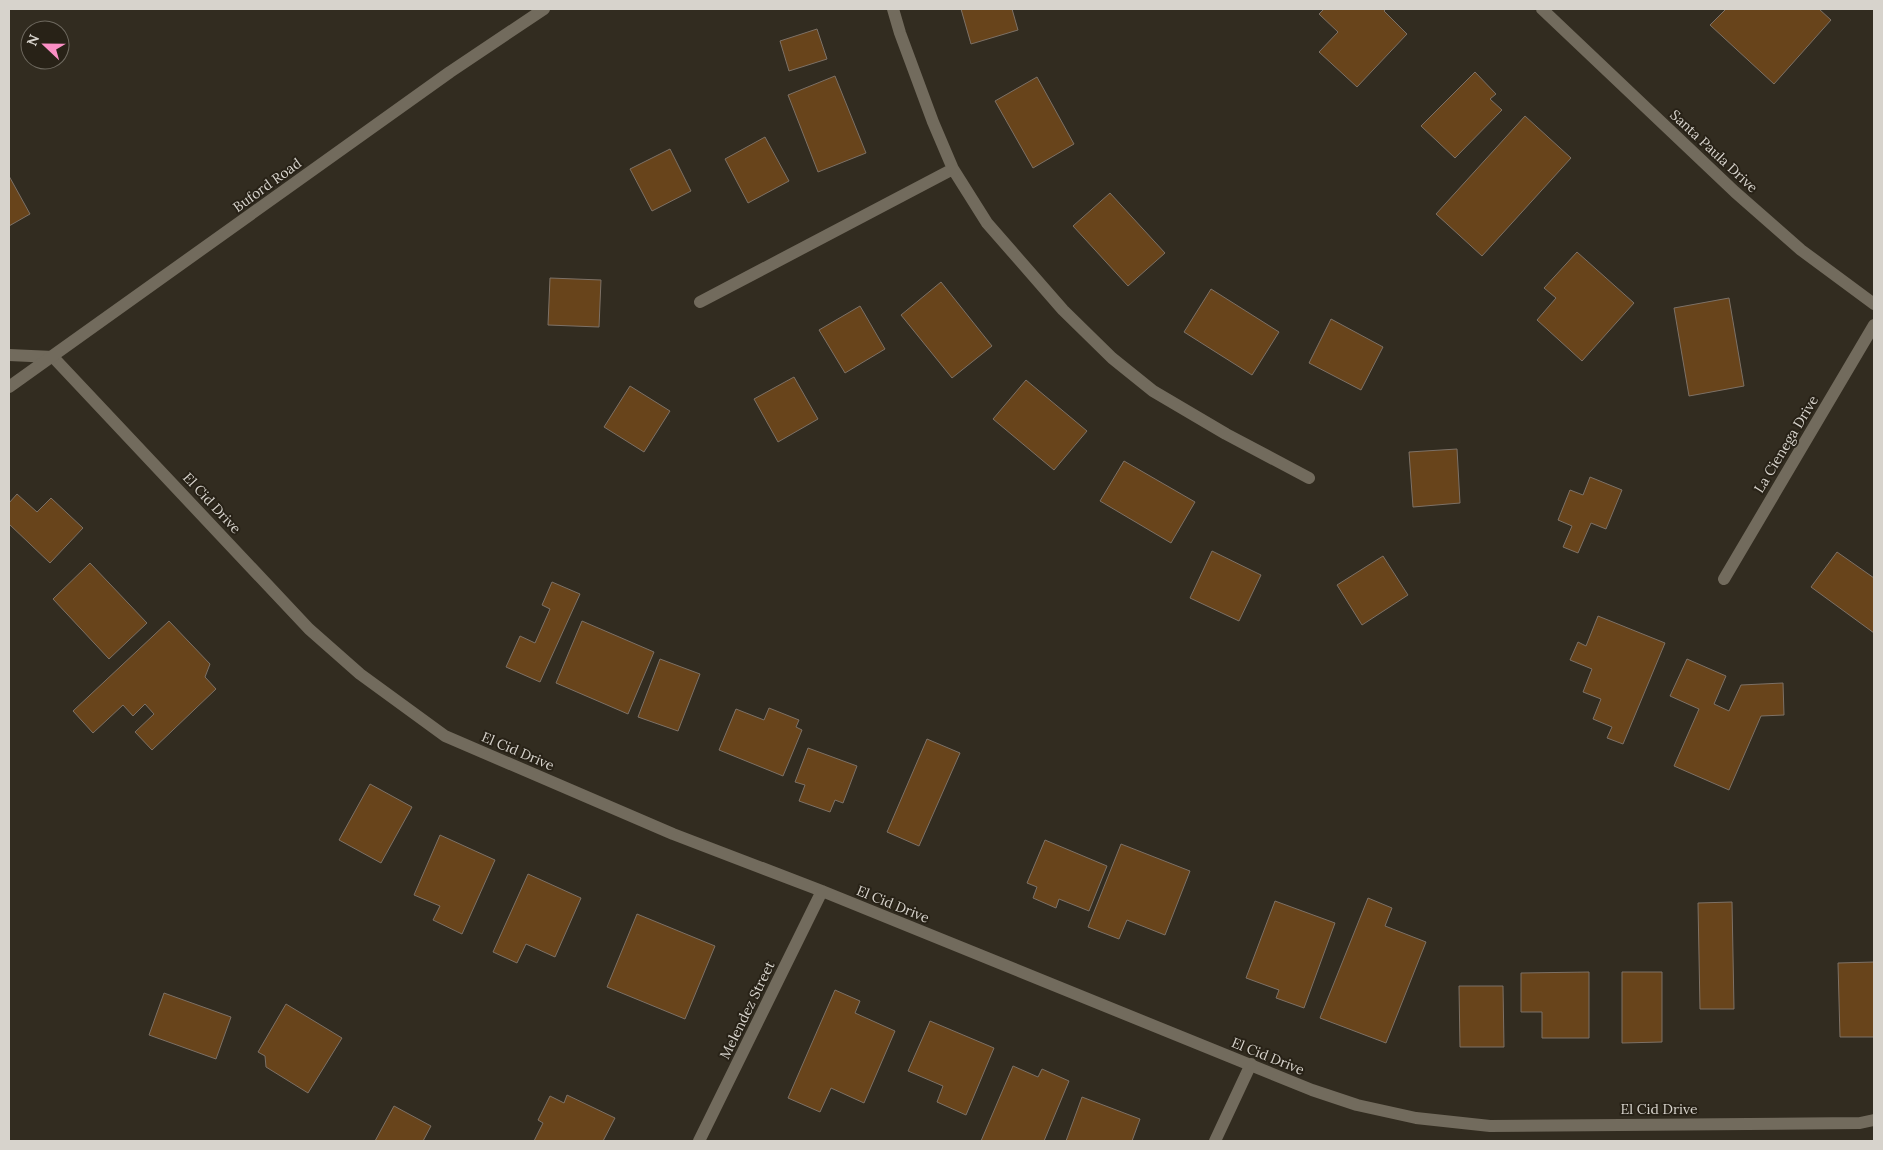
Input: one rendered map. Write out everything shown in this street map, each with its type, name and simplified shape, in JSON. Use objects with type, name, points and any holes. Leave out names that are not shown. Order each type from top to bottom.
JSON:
[{"type":"street","name":"Buford Road","points":[[9,388],[442,78],[544,9]]},
{"type":"street","points":[[893,9],[900,33],[953,169],[987,223],[1063,310],[1112,358],[1153,391],[1226,434],[1309,478]]},
{"type":"street","name":"Santa Paula Drive","points":[[1542,9],[1735,192],[1801,250],[1874,304]]},
{"type":"street","points":[[700,302],[953,169]]},
{"type":"street","name":"La Cienega Drive","points":[[1724,579],[1874,325]]},
{"type":"street","points":[[9,355],[53,357]]},
{"type":"street","name":"El Cid Drive","points":[[53,357],[310,628],[360,674],[445,736],[673,834],[822,891],[1312,1090],[1357,1105],[1416,1118],[1490,1126],[1860,1123],[1874,1120]]},
{"type":"street","name":"Melendez Street","points":[[699,1141],[822,891]]},
{"type":"street","points":[[1215,1141],[1251,1064]]},
{"type":"building","points":[[961,9],[1012,9],[1018,30],[971,44]]},
{"type":"building","points":[[1324,9],[1386,9],[1384,11],[1407,34],[1357,87],[1319,52],[1338,32],[1319,14]]},
{"type":"building","points":[[1726,9],[1819,9],[1831,20],[1774,84],[1710,25]]},
{"type":"building","points":[[817,29],[827,59],[789,71],[780,41]]},
{"type":"building","points":[[1475,72],[1496,94],[1490,99],[1502,110],[1455,158],[1421,126]]},
{"type":"building","points":[[835,76],[866,153],[818,172],[788,95]]},
{"type":"building","points":[[1037,77],[1074,144],[1033,168],[995,101]]},
{"type":"building","points":[[1525,116],[1571,158],[1482,256],[1436,214]]},
{"type":"building","points":[[765,137],[789,181],[748,203],[725,159]]},
{"type":"building","points":[[670,149],[691,191],[652,211],[630,169]]},
{"type":"building","points":[[9,176],[30,214],[9,226]]},
{"type":"building","points":[[1110,193],[1165,253],[1128,286],[1073,226]]},
{"type":"building","points":[[1577,252],[1634,303],[1582,361],[1537,320],[1556,298],[1544,288]]},
{"type":"building","points":[[550,278],[601,280],[599,327],[548,325]]},
{"type":"building","points":[[941,282],[992,346],[952,378],[901,315]]},
{"type":"building","points":[[1211,289],[1279,332],[1252,375],[1184,332]]},
{"type":"building","points":[[1729,298],[1744,386],[1689,396],[1674,308]]},
{"type":"building","points":[[860,306],[885,349],[845,373],[819,330]]},
{"type":"building","points":[[1331,319],[1383,347],[1361,390],[1309,363]]},
{"type":"building","points":[[794,377],[818,419],[778,442],[754,399]]},
{"type":"building","points":[[1026,380],[1087,431],[1054,470],[993,419]]},
{"type":"building","points":[[630,386],[670,411],[644,452],[604,427]]},
{"type":"building","points":[[1457,449],[1460,503],[1413,507],[1409,452]]},
{"type":"building","points":[[1124,461],[1195,502],[1171,543],[1100,501]]},
{"type":"building","points":[[1590,477],[1622,490],[1606,529],[1591,523],[1578,553],[1563,547],[1572,526],[1558,520],[1570,490],[1583,495]]},
{"type":"building","points":[[17,494],[37,512],[51,498],[83,528],[50,563],[9,524],[9,503]]},
{"type":"building","points":[[1212,551],[1261,575],[1239,621],[1190,598]]},
{"type":"building","points":[[1837,552],[1874,578],[1874,633],[1811,587]]},
{"type":"building","points":[[1383,556],[1408,595],[1362,625],[1337,585]]},
{"type":"building","points":[[90,563],[147,623],[109,659],[53,599]]},
{"type":"building","points":[[552,582],[580,594],[540,682],[506,667],[520,636],[535,643],[550,609],[542,605]]},
{"type":"building","points":[[1598,616],[1665,643],[1623,744],[1607,738],[1612,727],[1593,719],[1601,699],[1583,692],[1592,669],[1570,660],[1578,642],[1586,646]]},
{"type":"building","points":[[169,621],[210,664],[205,677],[216,689],[152,750],[135,732],[154,714],[145,704],[133,716],[123,705],[93,733],[73,711]]},
{"type":"building","points":[[582,621],[654,652],[628,714],[556,683]]},
{"type":"building","points":[[660,659],[700,674],[678,731],[638,717]]},
{"type":"building","points":[[1687,659],[1726,676],[1714,704],[1729,711],[1741,685],[1783,683],[1784,715],[1761,716],[1729,790],[1674,766],[1699,709],[1670,696]]},
{"type":"building","points":[[769,708],[799,720],[796,727],[802,730],[783,776],[719,750],[736,709],[764,720]]},
{"type":"building","points":[[927,739],[960,753],[919,846],[887,832]]},
{"type":"building","points":[[808,748],[857,766],[843,803],[835,800],[830,812],[799,801],[805,785],[795,782]]},
{"type":"building","points":[[370,784],[412,807],[381,863],[339,840]]},
{"type":"building","points":[[440,835],[495,860],[462,934],[433,920],[440,906],[414,895]]},
{"type":"building","points":[[1045,840],[1107,866],[1089,911],[1059,899],[1056,908],[1033,898],[1037,887],[1027,883]]},
{"type":"building","points":[[1121,844],[1190,871],[1165,935],[1127,920],[1119,939],[1088,927]]},
{"type":"building","points":[[528,874],[581,898],[555,957],[526,944],[517,963],[493,952]]},
{"type":"building","points":[[1368,898],[1392,908],[1385,926],[1426,942],[1386,1043],[1320,1018]]},
{"type":"building","points":[[1275,901],[1335,923],[1304,1008],[1276,998],[1279,990],[1246,978]]},
{"type":"building","points":[[1732,902],[1734,1009],[1700,1009],[1698,903]]},
{"type":"building","points":[[637,914],[715,946],[685,1019],[607,987]]},
{"type":"building","points":[[1874,962],[1874,1037],[1840,1037],[1838,963]]},
{"type":"building","points":[[1589,972],[1589,1038],[1542,1038],[1542,1012],[1521,1012],[1521,973]]},
{"type":"building","points":[[1622,972],[1662,972],[1662,1042],[1622,1043]]},
{"type":"building","points":[[1459,986],[1503,986],[1504,1047],[1460,1047]]},
{"type":"building","points":[[835,990],[860,1001],[855,1013],[895,1031],[864,1103],[831,1088],[820,1112],[788,1098]]},
{"type":"building","points":[[164,993],[231,1017],[216,1059],[149,1035]]},
{"type":"building","points":[[286,1004],[342,1038],[308,1093],[266,1067],[265,1056],[258,1052]]},
{"type":"building","points":[[930,1021],[994,1048],[966,1115],[937,1102],[943,1086],[908,1071]]},
{"type":"building","points":[[1013,1066],[1038,1077],[1042,1069],[1069,1081],[1044,1141],[981,1141]]},
{"type":"building","points":[[567,1095],[615,1118],[603,1141],[534,1141],[543,1123],[538,1120],[550,1096],[564,1103]]},
{"type":"building","points":[[1082,1097],[1140,1119],[1132,1141],[1066,1141]]},
{"type":"building","points":[[394,1106],[431,1126],[423,1141],[375,1141]]}]
